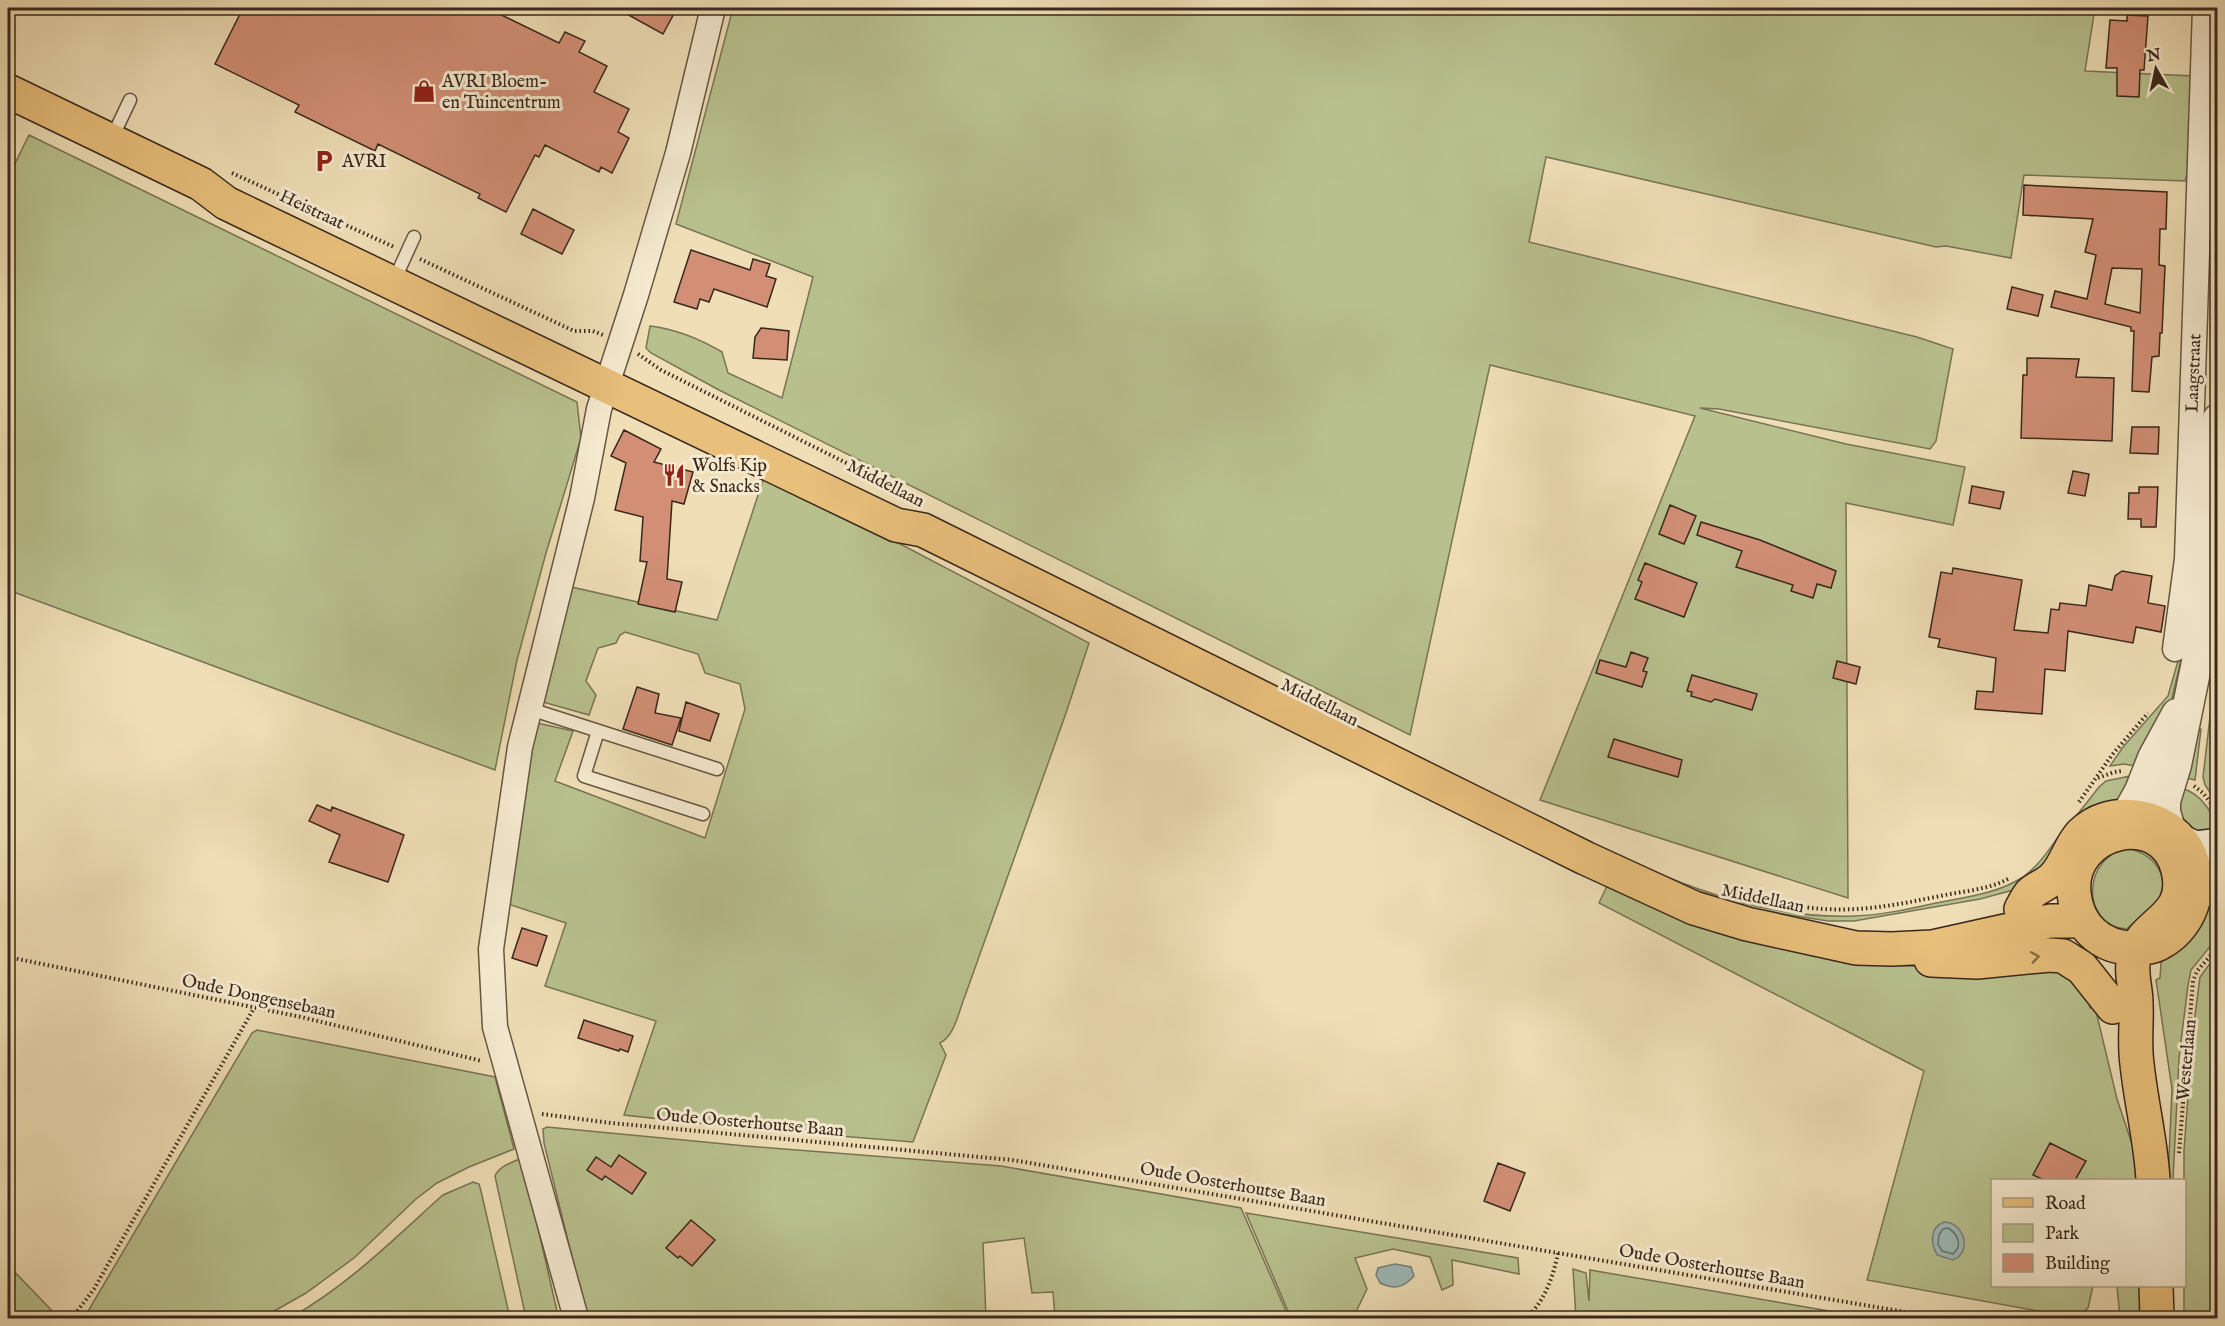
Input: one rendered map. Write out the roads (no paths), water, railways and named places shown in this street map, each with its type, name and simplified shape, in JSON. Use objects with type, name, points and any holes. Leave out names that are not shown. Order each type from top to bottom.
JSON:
[{"type":"main road","name":"Heistraat","points":[[8,91],[110,141],[213,177],[226,203],[404,260],[613,365]]},
{"type":"main road","name":"Middellaan","points":[[613,365],[902,510],[926,517],[1637,883],[1695,908],[1774,930],[1800,921],[1859,929],[1900,930],[1932,926],[2015,894],[2060,896],[2066,876]]},
{"type":"main road","points":[[2113,1007],[2109,957],[2092,931],[2066,876],[2086,852],[2120,825],[2196,859],[2179,874],[2178,897],[2166,918],[2144,936],[2150,1008],[2136,1064]]},
{"type":"main road","name":"Middellaan","points":[[1800,921],[1856,948],[1932,947],[2050,921],[2092,931],[2121,947],[2145,947]]},
{"type":"main road","points":[[1892,949],[1928,960],[1945,962],[2063,956],[2082,968],[2113,1007],[2136,1064],[2153,1179]]},
{"type":"main road","points":[[2156,1287],[2157,1318]]},
{"type":"street","points":[[576,1318],[518,1106],[504,1066],[495,1027],[490,949],[518,758],[582,498],[599,409],[678,153],[713,8]]},
{"type":"street","name":"Laagstraat","points":[[2175,649],[2199,561],[2205,8]]},
{"type":"street","points":[[2196,859],[2165,812],[2165,801],[2176,765],[2199,652],[2199,561],[2217,419]]},
{"type":"street","points":[[2120,825],[2140,791],[2153,758],[2191,688]]},
{"type":"lane","points":[[110,141],[130,100]]},
{"type":"lane","points":[[530,709],[717,769]]},
{"type":"lane","points":[[598,731],[584,776],[704,814]]},
{"type":"water","points":[[1944,1222],[1957,1227],[1964,1238],[1963,1251],[1953,1260],[1937,1255],[1933,1246],[1934,1232]]},
{"type":"water","points":[[1395,1264],[1411,1267],[1414,1276],[1398,1287],[1380,1283],[1376,1275],[1378,1268]]},
{"type":"place","name":"AVRI Bloem- en Tuincentrum","points":[[424,91]]},
{"type":"place","name":"AVRI","points":[[324,161]]},
{"type":"place","name":"Wolfs Kip & Snacks","points":[[674,475]]}]
